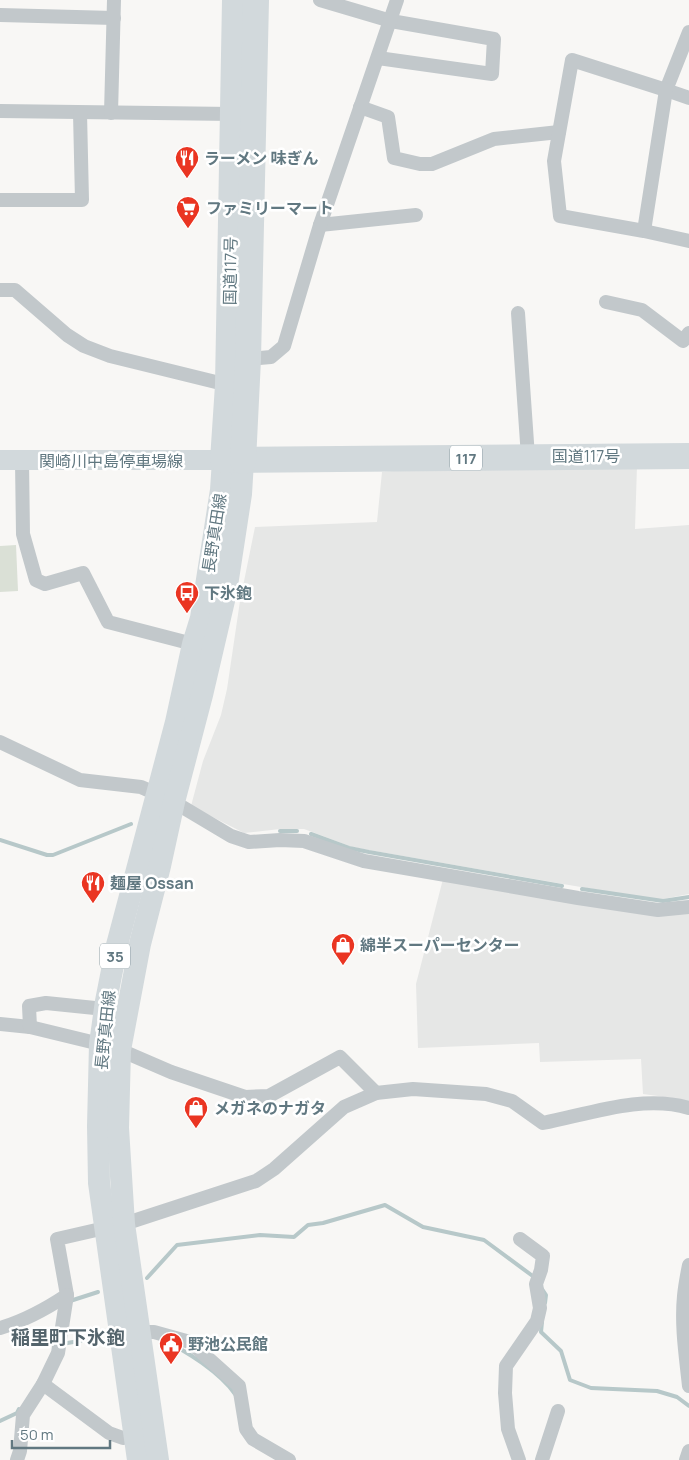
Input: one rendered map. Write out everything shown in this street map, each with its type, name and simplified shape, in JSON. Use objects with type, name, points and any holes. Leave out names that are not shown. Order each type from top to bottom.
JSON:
[{"type":"highway","name":"国道117号","points":[[233,461],[228,385],[236,0]]},
{"type":"highway","name":"国道117号","points":[[233,461],[248,359],[256,0]]},
{"type":"highway","name":"国道117号","points":[[233,461],[689,456]]},
{"type":"main road","name":"関崎川中島停車場線","points":[[0,460],[233,461]]},
{"type":"main road","name":"長野真田線","points":[[138,1460],[115,1226],[118,1128],[110,1047],[160,866],[166,798],[176,722],[193,644],[201,618],[221,490],[233,461]]},
{"type":"main road","name":"長野真田線","points":[[166,798],[202,695],[226,592],[241,494],[233,461]]},
{"type":"main road","name":"長野真田線","points":[[115,1226],[139,1332],[158,1460]]},
{"type":"street","points":[[111,113],[114,0]]},
{"type":"street","points":[[320,0],[390,21],[494,39],[492,74],[378,58]]},
{"type":"street","points":[[248,359],[271,357],[284,346],[320,225],[397,0]]},
{"type":"street","points":[[0,15],[114,18]]},
{"type":"street","points":[[644,230],[666,90],[689,32]]},
{"type":"street","points":[[689,98],[572,60],[554,161],[560,216],[644,230],[689,241]]},
{"type":"street","points":[[360,107],[388,117],[391,126],[391,143],[394,158],[420,164],[432,164],[494,138],[560,132]]},
{"type":"street","points":[[0,111],[233,114]]},
{"type":"street","points":[[0,200],[82,200],[80,113]]},
{"type":"street","points":[[320,225],[416,215]]},
{"type":"street","points":[[0,290],[15,290],[68,335],[84,346],[110,356],[228,385]]},
{"type":"street","points":[[606,302],[642,310],[683,341],[689,333]]},
{"type":"street","points":[[518,313],[528,457]]},
{"type":"street","points":[[22,461],[23,534],[36,580],[45,584],[83,573],[108,622],[193,644]]},
{"type":"street","points":[[0,742],[80,780],[140,787],[166,798],[231,836],[249,842],[304,841],[364,861],[578,898],[658,910],[689,907]]},
{"type":"street","points":[[30,1027],[29,1006],[46,1003],[95,1008]]},
{"type":"street","points":[[0,1024],[30,1027],[110,1047],[171,1072],[246,1097],[269,1096],[340,1057],[376,1093]]},
{"type":"street","points":[[17,1460],[20,1451],[23,1415],[43,1384],[58,1353],[67,1295],[57,1239],[115,1226],[256,1181],[274,1169],[344,1107],[376,1093],[413,1090],[486,1094],[512,1101],[543,1123],[639,1103],[656,1102],[689,1108]]},
{"type":"street","points":[[519,1460],[508,1429],[505,1393],[506,1366],[537,1320],[540,1308],[536,1284],[541,1270],[542,1256],[520,1238]]},
{"type":"street","points":[[689,1265],[683,1312],[689,1386]]},
{"type":"street","points":[[0,1328],[14,1324],[67,1295]]},
{"type":"street","points":[[139,1332],[154,1332],[190,1342],[239,1386],[246,1429],[253,1439],[289,1460]]},
{"type":"street","points":[[43,1384],[109,1433],[123,1438],[135,1435]]},
{"type":"street","points":[[542,1460],[558,1411]]},
{"type":"street","points":[[686,1460],[689,1451]]},
{"type":"shaded area","points":[[637,466],[635,529],[689,525],[689,894],[658,900],[563,884],[352,847],[304,829],[280,829],[244,833],[191,806],[203,761],[221,715],[227,689],[240,601],[255,527],[377,522],[382,472],[437,467]]},
{"type":"shaded area","points":[[16,545],[18,591],[0,592],[0,546]]},
{"type":"shaded area","points":[[443,879],[689,909],[689,1102],[643,1094],[641,1059],[540,1062],[539,1043],[418,1048],[416,984]]},
{"type":"waterway","points":[[0,840],[47,855],[53,855],[131,824]]},
{"type":"waterway","points":[[280,831],[297,831]]},
{"type":"waterway","points":[[311,834],[349,848],[562,886]]},
{"type":"waterway","points":[[582,889],[663,901],[689,897]]},
{"type":"waterway","points":[[147,1278],[177,1245],[260,1235],[294,1237],[308,1225],[323,1223],[385,1205],[423,1227],[484,1240],[534,1277]]},
{"type":"waterway","points":[[542,1289],[546,1295],[545,1303]]},
{"type":"waterway","points":[[70,1301],[98,1292]]},
{"type":"waterway","points":[[542,1322],[541,1332],[561,1351],[570,1380],[591,1388],[657,1391],[677,1397],[689,1406]]},
{"type":"waterway","points":[[62,1344],[101,1337]]},
{"type":"waterway","points":[[163,1341],[202,1363],[221,1378],[235,1394]]},
{"type":"waterway","points":[[0,1421],[17,1413],[19,1409]]},
{"type":"place","name":"ラーメン 味ぎん","points":[[187,179]]},
{"type":"place","name":"ファミリーマート","points":[[188,229]]},
{"type":"place","name":"下氷鉋","points":[[187,614]]},
{"type":"place","name":"麺屋 Ossan","points":[[93,904]]},
{"type":"place","name":"綿半スーパーセンター","points":[[343,966]]},
{"type":"place","name":"メガネのナガタ","points":[[196,1129]]},
{"type":"place","name":"野池公民館","points":[[171,1365]]},
{"type":"district","name":"稲里町下氷鉋","points":[[68,1337]]}]
